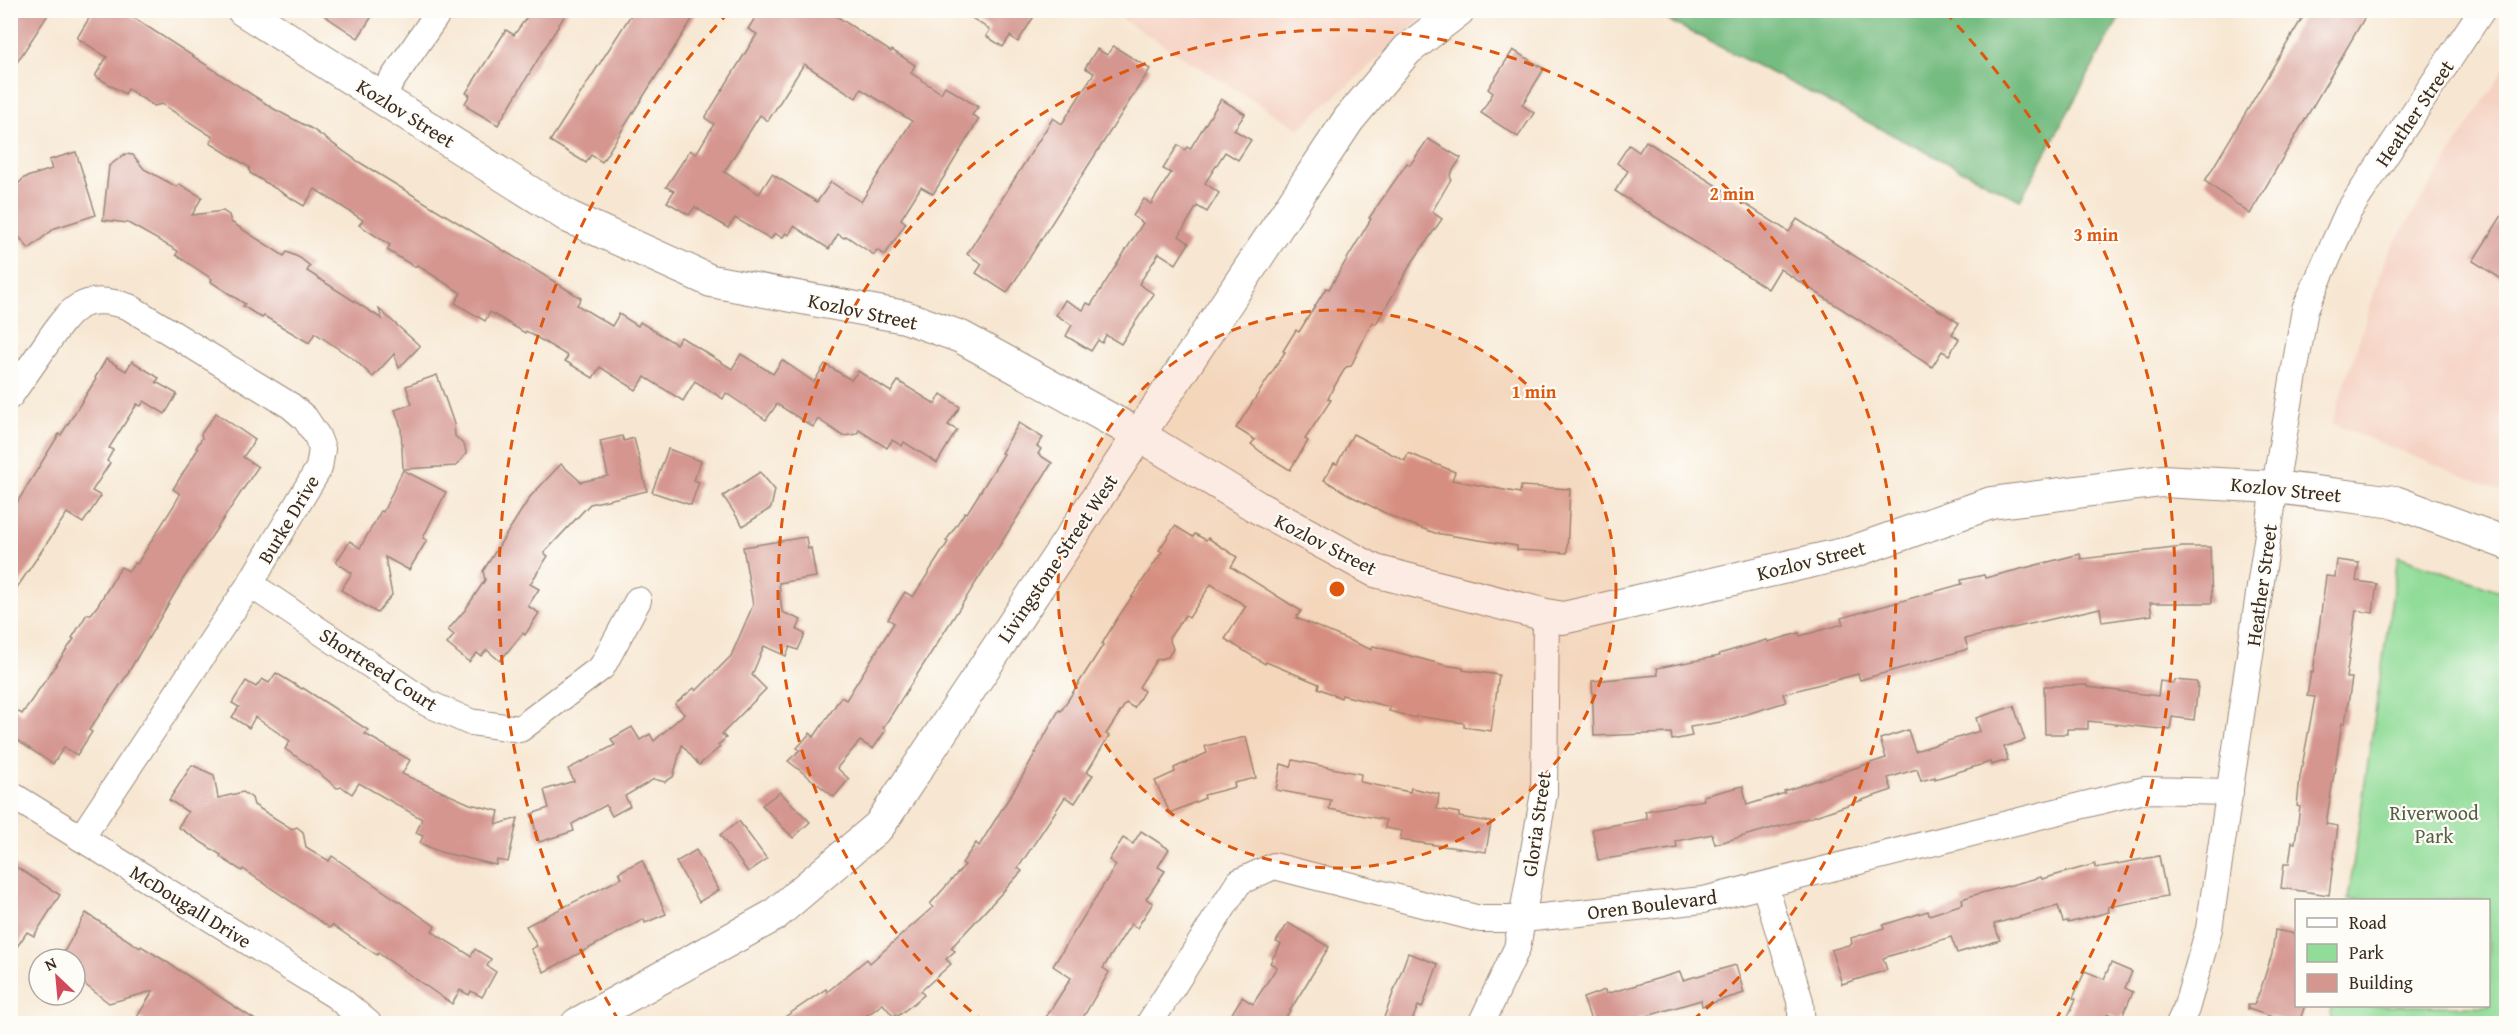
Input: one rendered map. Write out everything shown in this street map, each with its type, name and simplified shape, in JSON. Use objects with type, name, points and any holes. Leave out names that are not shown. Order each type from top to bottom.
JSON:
[{"type":"street","name":"Kozlov Street","points":[[243,10],[569,217],[711,281],[905,317],[961,338],[1138,435],[1257,507],[1375,571],[1546,615],[1563,618],[1852,552],[1991,503],[2162,481],[2275,487],[2395,502],[2506,543]]},
{"type":"street","points":[[381,96],[441,10]]},
{"type":"street","name":"Livingstone Street West","points":[[577,1023],[773,916],[879,826],[1348,119],[1407,50],[1459,10]]},
{"type":"street","name":"Heather Street","points":[[2179,1023],[2186,1009],[2210,929],[2275,487],[2305,309],[2348,212],[2482,10]]},
{"type":"street","name":"Burke Drive","points":[[10,396],[61,320],[73,310],[89,302],[112,301],[129,307],[291,406],[305,418],[317,436],[322,449],[319,468],[250,584],[81,838]]},
{"type":"street","name":"Shortreed Court","points":[[250,584],[427,703],[470,722],[520,729],[603,667],[638,600]]},
{"type":"street","name":"Gloria Street","points":[[1481,1023],[1517,948],[1544,793],[1546,615]]},
{"type":"street","name":"Oren Boulevard","points":[[1149,1023],[1239,882],[1274,866],[1480,919],[1522,919],[1703,900],[2144,789],[2230,792]]},
{"type":"street","name":"McDougall Drive","points":[[10,794],[336,996],[369,1023]]},
{"type":"street","points":[[1765,886],[1800,1001],[1802,1023]]},
{"type":"shaded area","points":[[1109,11],[1431,11],[1299,129]]},
{"type":"shaded area","points":[[2506,66],[2506,493],[2332,424],[2386,256]]},
{"type":"green space","points":[[1650,11],[2123,11],[2020,200]]},
{"type":"green space","name":"Riverwood Park","points":[[2398,556],[2506,593],[2506,1023],[2330,1023],[2332,1007],[2490,1007],[2490,899],[2348,899]]},
{"type":"building","points":[[10,10],[51,10],[10,73]]},
{"type":"building","points":[[94,10],[122,10],[274,109],[312,129],[359,162],[581,298],[577,305],[612,326],[619,314],[638,326],[640,322],[676,344],[681,337],[732,369],[741,354],[773,374],[782,360],[814,382],[825,364],[851,380],[858,371],[891,392],[898,381],[935,404],[941,394],[960,407],[948,425],[957,430],[937,463],[904,442],[902,446],[892,440],[887,448],[859,430],[857,434],[843,436],[818,419],[813,427],[777,404],[766,420],[726,393],[723,399],[695,381],[683,401],[645,377],[636,390],[600,367],[593,378],[565,361],[568,356],[526,331],[525,333],[490,312],[485,321],[455,303],[461,293],[417,265],[415,267],[387,250],[390,245],[359,225],[363,220],[315,189],[304,206],[250,173],[249,167],[210,143],[213,137],[162,104],[154,106],[128,89],[125,94],[95,76],[107,57],[77,38]]},
{"type":"building","points":[[316,10],[376,10],[358,38]]},
{"type":"building","points":[[532,10],[568,10],[498,125],[467,107],[465,103],[470,95],[466,93],[506,30],[514,35]]},
{"type":"building","points":[[634,10],[698,10],[602,162],[591,155],[586,163],[550,141]]},
{"type":"building","points":[[760,10],[827,10],[915,65],[911,73],[941,93],[945,86],[978,107],[972,115],[979,119],[947,172],[933,194],[921,187],[901,219],[906,223],[885,255],[877,250],[874,255],[846,236],[844,238],[838,234],[829,249],[794,226],[789,235],[786,233],[782,238],[775,233],[771,239],[735,218],[728,228],[695,207],[689,215],[667,202],[674,191],[666,187],[690,150],[696,154],[714,124],[705,118],[757,34],[748,29]],"holes":[[[804,64],[856,98],[861,89],[912,121],[861,202],[831,182],[817,202],[772,174],[759,194],[724,172],[760,115],[768,121]]]},
{"type":"building","points":[[960,10],[1038,10],[1018,42],[1010,36],[1003,47],[986,36],[990,30]]},
{"type":"building","points":[[2307,10],[2369,10],[2250,214],[2205,181]]},
{"type":"building","points":[[1113,46],[1150,69],[1007,293],[976,273],[982,264],[967,254],[1053,118],[1062,124],[1094,73],[1085,68],[1097,49],[1107,55]]},
{"type":"building","points":[[1513,50],[1544,69],[1522,105],[1534,113],[1518,137],[1481,113],[1493,93],[1488,89]]},
{"type":"building","points":[[1221,99],[1245,114],[1234,130],[1251,140],[1238,160],[1225,152],[1205,183],[1219,193],[1207,212],[1197,206],[1179,236],[1189,243],[1176,264],[1159,253],[1139,284],[1154,294],[1121,344],[1106,335],[1102,343],[1098,340],[1091,351],[1066,336],[1072,325],[1056,315],[1065,300],[1083,310],[1087,303],[1091,305],[1143,223],[1133,216],[1144,199],[1151,204],[1171,173],[1163,169],[1178,145],[1185,150],[1187,147],[1190,149]]},
{"type":"building","points":[[1428,139],[1461,158],[1432,212],[1442,219],[1411,264],[1376,324],[1372,322],[1351,366],[1346,367],[1332,390],[1328,399],[1331,400],[1305,439],[1308,441],[1290,470],[1261,452],[1251,444],[1255,440],[1236,428],[1285,352],[1283,351],[1296,330],[1299,332],[1326,288],[1329,289],[1371,219],[1369,218],[1407,163],[1410,165]]},
{"type":"building","points":[[1646,141],[1789,232],[1797,219],[1959,323],[1952,334],[1959,339],[1949,355],[1942,351],[1932,367],[1780,269],[1768,289],[1615,191],[1628,171],[1617,163],[1629,145],[1639,152]]},
{"type":"building","points":[[76,152],[96,215],[55,228],[29,249],[10,226],[10,183],[18,184],[24,178],[52,169],[49,160]]},
{"type":"building","points":[[125,154],[133,155],[144,169],[177,187],[179,184],[202,197],[192,215],[223,211],[229,215],[231,222],[284,256],[287,252],[300,258],[310,266],[307,271],[382,319],[379,309],[420,346],[399,368],[394,354],[373,377],[355,360],[315,333],[309,343],[243,306],[245,304],[176,255],[178,251],[128,223],[103,220],[109,166]]},
{"type":"building","points":[[2506,209],[2506,282],[2473,261]]},
{"type":"building","points":[[106,359],[126,371],[132,361],[159,378],[156,382],[177,394],[165,414],[144,401],[141,406],[137,404],[109,448],[113,450],[107,461],[110,463],[92,491],[101,496],[83,523],[67,513],[10,598],[10,514],[96,379]]},
{"type":"building","points":[[437,375],[454,424],[455,436],[465,446],[466,454],[456,466],[403,469],[401,427],[395,410],[412,404],[406,386]]},
{"type":"building","points":[[216,413],[255,440],[243,457],[258,467],[183,579],[125,678],[89,730],[92,732],[77,755],[64,747],[53,764],[11,736],[11,707],[22,714],[74,639],[72,638],[87,614],[91,614],[98,605],[121,567],[129,571],[135,563],[137,564],[176,502],[180,494],[173,489],[198,449],[196,448],[202,438],[201,434]]},
{"type":"building","points":[[1019,423],[1043,438],[1037,446],[1041,449],[1038,454],[1052,463],[883,728],[886,730],[873,749],[860,741],[837,768],[849,779],[834,797],[788,761],[800,750],[797,748],[810,733],[814,737],[841,697],[846,700],[894,623],[888,619],[905,592],[913,597],[948,542],[946,541],[965,512],[967,513],[1004,454],[1001,453]]},
{"type":"building","points":[[1353,434],[1405,461],[1408,453],[1455,472],[1452,480],[1520,493],[1521,486],[1570,489],[1567,553],[1517,550],[1517,546],[1435,533],[1399,520],[1353,497],[1324,480],[1334,463],[1337,464]]},
{"type":"building","points":[[622,436],[624,441],[634,438],[647,491],[590,504],[544,553],[548,556],[530,584],[539,589],[528,606],[539,613],[525,635],[523,633],[500,661],[487,650],[481,656],[477,653],[469,662],[447,644],[454,635],[448,630],[485,580],[483,571],[530,497],[561,464],[581,482],[608,476],[600,441]]},
{"type":"building","points":[[668,449],[701,461],[694,480],[699,482],[691,505],[652,492]]},
{"type":"building","points":[[403,470],[446,492],[423,538],[427,540],[409,570],[385,557],[392,595],[377,613],[341,590],[352,573],[336,562],[350,541],[360,548],[381,511],[383,512]]},
{"type":"building","points":[[760,472],[775,490],[771,508],[743,526],[723,496]]},
{"type":"building","points":[[1175,526],[1193,537],[1195,534],[1206,540],[1208,538],[1237,557],[1231,567],[1301,611],[1296,618],[1372,650],[1373,646],[1463,668],[1463,670],[1499,675],[1491,731],[1464,727],[1464,723],[1416,716],[1416,718],[1389,711],[1390,707],[1342,695],[1341,698],[1318,688],[1319,684],[1266,662],[1265,664],[1225,639],[1246,606],[1211,584],[1189,618],[1185,615],[1169,638],[1173,649],[1168,657],[1156,660],[1139,687],[1144,691],[1134,708],[1126,703],[1106,734],[1109,736],[1087,772],[1093,775],[1075,803],[1065,797],[1018,868],[1022,871],[951,948],[955,951],[946,959],[951,964],[921,991],[924,995],[894,1017],[883,1004],[856,1023],[776,1023],[826,989],[827,992],[867,959],[870,963],[933,907],[930,904],[965,865],[962,863],[976,843],[979,846],[1022,777],[1059,710],[1061,711],[1115,622],[1162,552],[1159,550]]},
{"type":"building","points":[[806,537],[808,549],[811,548],[816,577],[779,583],[782,612],[801,620],[797,630],[805,634],[798,650],[790,647],[786,656],[764,646],[752,675],[766,689],[722,734],[726,738],[718,745],[720,747],[699,765],[682,745],[673,777],[665,782],[654,779],[625,796],[630,806],[612,816],[606,805],[572,824],[574,831],[539,842],[531,814],[549,808],[544,790],[574,781],[568,769],[615,745],[611,739],[632,727],[640,740],[650,734],[654,741],[684,714],[675,704],[694,688],[696,691],[731,656],[753,605],[743,547]]},
{"type":"building","points":[[2183,547],[2210,547],[2212,603],[2150,603],[2152,615],[2102,622],[2100,608],[1965,639],[1968,649],[1860,680],[1858,674],[1783,694],[1786,702],[1721,722],[1690,727],[1692,736],[1672,740],[1671,733],[1594,736],[1592,681],[1658,675],[1657,668],[1720,656],[1719,654],[1767,640],[1768,642],[1799,633],[1800,636],[1843,624],[1841,618],[1962,584],[1961,580],[1984,575],[1985,578],[2080,554],[2081,559]]},
{"type":"building","points":[[2337,560],[2359,563],[2356,581],[2377,584],[2373,613],[2356,610],[2346,678],[2352,678],[2345,723],[2342,723],[2326,824],[2338,826],[2329,895],[2281,888],[2284,864],[2289,864],[2292,842],[2295,843],[2300,807],[2297,806],[2300,777],[2315,697],[2307,696],[2311,672],[2313,673],[2326,576],[2335,577]]},
{"type":"building","points":[[276,673],[368,730],[365,734],[410,760],[402,774],[470,804],[499,811],[496,825],[518,818],[508,862],[497,860],[496,865],[440,852],[420,843],[423,836],[416,833],[422,819],[359,783],[352,794],[342,787],[337,788],[285,749],[290,741],[255,717],[249,728],[232,717],[239,707],[232,703],[246,681],[256,687],[262,679],[269,683]]},
{"type":"building","points":[[2175,680],[2196,682],[2198,685],[2194,720],[2172,717],[2170,730],[2088,721],[2088,729],[2067,729],[2067,734],[2045,734],[2044,686],[2087,685],[2087,687],[2158,696],[2160,681],[2174,683]]},
{"type":"building","points":[[2014,706],[2025,740],[2004,747],[2008,760],[1991,765],[1990,762],[1921,781],[1917,769],[1888,778],[1892,790],[1809,818],[1715,844],[1712,834],[1676,841],[1677,848],[1598,860],[1592,829],[1647,819],[1645,811],[1704,800],[1703,796],[1743,786],[1747,805],[1886,758],[1880,739],[1908,730],[1915,751],[1980,731],[1976,718]]},
{"type":"building","points":[[1246,737],[1256,778],[1234,783],[1235,787],[1204,795],[1205,798],[1170,813],[1155,781],[1175,772],[1174,768],[1207,753],[1205,746]]},
{"type":"building","points":[[1293,760],[1361,774],[1360,782],[1410,792],[1411,788],[1439,794],[1437,809],[1459,813],[1459,817],[1491,822],[1486,852],[1400,840],[1402,831],[1385,828],[1386,820],[1329,809],[1331,800],[1276,790],[1281,764],[1291,767]]},
{"type":"building","points":[[192,765],[214,775],[218,798],[243,792],[252,798],[254,805],[292,829],[297,827],[303,832],[306,847],[329,861],[332,856],[435,926],[432,931],[471,956],[475,949],[491,959],[487,966],[496,972],[482,997],[471,991],[469,995],[460,990],[452,1004],[378,953],[377,955],[332,925],[330,928],[178,827],[188,812],[169,800]]},
{"type":"building","points":[[780,792],[810,822],[793,838],[762,805]]},
{"type":"building","points":[[739,821],[767,859],[748,872],[720,835]]},
{"type":"building","points":[[1141,831],[1169,849],[1158,867],[1165,871],[1146,899],[1153,903],[1137,928],[1131,924],[1103,968],[1109,972],[1080,1023],[1056,1023],[1046,1017],[1071,978],[1053,966],[1116,865],[1109,860],[1123,838],[1133,844]]},
{"type":"building","points":[[696,850],[719,890],[699,902],[676,862]]},
{"type":"building","points":[[2159,856],[2167,896],[2108,907],[2109,912],[2068,923],[2068,921],[2063,922],[2058,906],[1994,924],[2000,940],[1957,953],[1951,937],[1883,958],[1887,970],[1842,984],[1831,950],[1852,944],[1851,938],[1884,928],[1883,925],[1928,911],[1929,915],[1963,904],[1962,899],[2041,877],[2042,879],[2095,864],[2096,868]]},
{"type":"building","points":[[642,860],[666,914],[645,923],[644,919],[544,972],[531,949],[537,946],[526,926],[622,878],[619,872]]},
{"type":"building","points":[[10,863],[60,895],[34,936],[27,932],[10,957]]},
{"type":"building","points":[[86,913],[260,1023],[147,1023],[137,1017],[153,991],[109,1003],[87,986],[87,947],[67,947]]},
{"type":"building","points":[[1288,923],[1329,947],[1283,1022],[1285,1023],[1241,1023],[1242,1021],[1231,1015],[1242,997],[1253,1004],[1277,967],[1270,963],[1281,944],[1276,942]]},
{"type":"building","points":[[2275,930],[2295,934],[2295,1007],[2304,1007],[2299,1023],[2291,1023],[2248,1009],[2248,1005],[2254,1005],[2272,954]]},
{"type":"building","points":[[1408,953],[1438,964],[1422,1008],[1418,1006],[1411,1023],[1382,1023]]},
{"type":"building","points":[[2111,963],[2132,972],[2125,988],[2133,992],[2121,1019],[2108,1013],[2103,1023],[2065,1023],[2085,971],[2104,979]]},
{"type":"building","points":[[1736,965],[1744,993],[1702,1006],[1701,1000],[1637,1019],[1639,1023],[1592,1023],[1583,998],[1605,990],[1606,994],[1680,972],[1683,980]]}]
